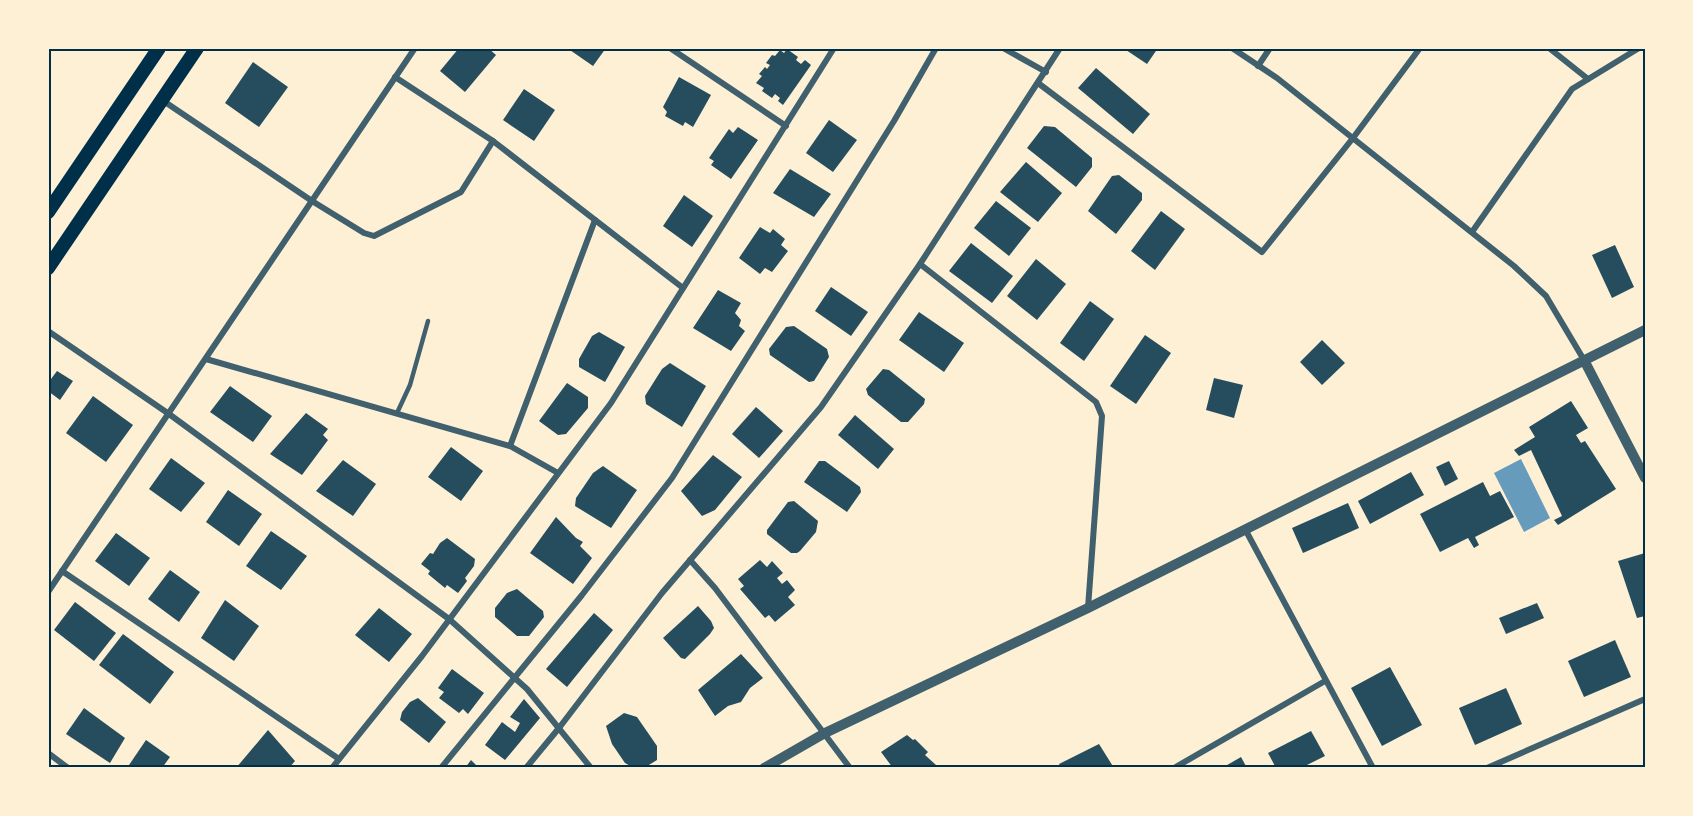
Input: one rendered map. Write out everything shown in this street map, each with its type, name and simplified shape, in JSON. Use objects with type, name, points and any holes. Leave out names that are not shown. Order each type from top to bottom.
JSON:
[{"type":"highway","points":[[48,212],[159,48]]},
{"type":"highway","points":[[48,268],[197,48]]},
{"type":"street","points":[[48,592],[415,48]]},
{"type":"street","points":[[670,48],[786,126]]},
{"type":"street","points":[[332,768],[449,619],[611,403],[834,48]]},
{"type":"street","points":[[441,768],[582,595],[672,478],[894,121],[936,48]]},
{"type":"street","points":[[1003,48],[1046,72]]},
{"type":"street","points":[[526,768],[662,593],[821,407],[920,264],[1046,72],[1059,48]]},
{"type":"street","points":[[1232,48],[1277,78],[1353,138],[1514,266],[1546,296],[1584,360],[1645,478]]},
{"type":"street","points":[[1258,66],[1270,48]]},
{"type":"street","points":[[1038,83],[1262,252],[1353,138],[1420,48]]},
{"type":"street","points":[[1549,48],[1588,79]]},
{"type":"street","points":[[1472,232],[1572,89],[1639,48]]},
{"type":"street","points":[[395,77],[493,141],[683,288]]},
{"type":"street","points":[[162,100],[312,201],[364,233],[374,236],[461,192],[493,141]]},
{"type":"street","points":[[510,446],[595,220]]},
{"type":"street","points":[[920,264],[1096,402],[1102,416],[1088,608]]},
{"type":"street","points":[[764,768],[825,733],[1088,608],[1645,330]]},
{"type":"street","points":[[48,331],[169,414],[449,619],[527,689],[591,768]]},
{"type":"street","points":[[206,359],[510,446],[558,473]]},
{"type":"street","points":[[1245,529],[1373,768]]},
{"type":"street","points":[[690,560],[715,588],[850,768]]},
{"type":"street","points":[[63,571],[339,759]]},
{"type":"street","points":[[1174,768],[1325,681]]},
{"type":"street","points":[[1487,768],[1645,699]]},
{"type":"street","points":[[48,753],[68,768]]},
{"type":"lane","points":[[397,413],[410,385],[428,321]]},
{"type":"water","points":[[1521,459],[1550,518],[1524,532],[1494,473]]},
{"type":"building","points":[[459,48],[488,48],[496,55],[465,92],[440,71]]},
{"type":"building","points":[[567,48],[606,48],[593,66]]},
{"type":"building","points":[[1123,48],[1158,48],[1147,64]]},
{"type":"building","points":[[787,49],[798,57],[796,60],[801,64],[805,60],[811,65],[783,105],[778,101],[780,98],[775,94],[772,98],[762,91],[764,88],[756,83],[762,76],[759,74],[770,65],[766,63],[772,55],[775,56],[780,50],[784,53]]},
{"type":"building","points":[[253,62],[288,87],[259,127],[225,103]]},
{"type":"building","points":[[1096,68],[1150,114],[1133,134],[1078,88]]},
{"type":"building","points":[[679,77],[711,95],[693,127],[685,122],[683,126],[665,116],[667,112],[663,107]]},
{"type":"building","points":[[524,89],[555,110],[534,141],[503,120]]},
{"type":"building","points":[[829,120],[857,140],[833,172],[806,153]]},
{"type":"building","points":[[1044,126],[1055,127],[1092,158],[1092,167],[1076,187],[1027,148]]},
{"type":"building","points":[[738,127],[758,140],[731,179],[711,165],[714,161],[709,158],[729,129],[733,133]]},
{"type":"building","points":[[1026,162],[1062,193],[1038,222],[1000,192]]},
{"type":"building","points":[[790,169],[831,194],[814,217],[773,193]]},
{"type":"building","points":[[1119,175],[1142,193],[1142,200],[1116,234],[1088,211],[1112,176]]},
{"type":"building","points":[[684,195],[713,216],[692,247],[663,226]]},
{"type":"building","points":[[996,201],[1031,228],[1009,256],[974,228]]},
{"type":"building","points":[[1161,211],[1185,229],[1155,270],[1131,251]]},
{"type":"building","points":[[760,227],[770,233],[773,229],[785,239],[781,245],[788,251],[772,272],[765,268],[760,274],[739,258]]},
{"type":"building","points":[[971,243],[1013,276],[992,303],[949,271]]},
{"type":"building","points":[[1615,245],[1634,287],[1612,298],[1592,255]]},
{"type":"building","points":[[1036,259],[1066,284],[1037,320],[1007,296]]},
{"type":"building","points":[[831,287],[868,312],[851,336],[815,311]]},
{"type":"building","points":[[718,290],[741,303],[735,313],[741,320],[739,326],[745,331],[731,351],[693,328]]},
{"type":"building","points":[[1090,301],[1114,319],[1084,361],[1060,343]]},
{"type":"building","points":[[919,312],[964,343],[944,372],[899,340]]},
{"type":"building","points":[[794,326],[827,349],[829,357],[814,381],[809,382],[770,355],[769,349],[786,327]]},
{"type":"building","points":[[599,332],[625,347],[605,382],[579,367],[579,359],[592,336]]},
{"type":"building","points":[[1145,335],[1171,353],[1136,404],[1110,386]]},
{"type":"building","points":[[1322,340],[1345,363],[1322,385],[1300,362]]},
{"type":"building","points":[[670,363],[706,386],[682,427],[646,404],[645,396],[662,369]]},
{"type":"building","points":[[883,369],[889,370],[925,399],[924,404],[908,422],[901,422],[868,395],[866,389]]},
{"type":"building","points":[[57,371],[73,381],[60,400],[48,391],[48,383]]},
{"type":"building","points":[[1214,378],[1243,385],[1234,418],[1206,410]]},
{"type":"building","points":[[567,383],[588,397],[588,408],[566,434],[558,435],[539,421]]},
{"type":"building","points":[[230,386],[272,416],[253,442],[210,412]]},
{"type":"building","points":[[93,396],[133,425],[106,462],[66,433]]},
{"type":"building","points":[[1571,401],[1588,428],[1576,435],[1581,443],[1585,441],[1616,489],[1558,525],[1554,520],[1562,516],[1531,450],[1519,456],[1514,450],[1535,437],[1529,427]]},
{"type":"building","points":[[756,407],[783,431],[759,458],[732,434]]},
{"type":"building","points":[[306,413],[328,429],[323,435],[328,440],[302,475],[270,454]]},
{"type":"building","points":[[855,415],[894,449],[878,469],[838,435]]},
{"type":"building","points":[[451,447],[483,471],[461,501],[428,477]]},
{"type":"building","points":[[713,455],[742,477],[715,510],[702,516],[681,491]]},
{"type":"building","points":[[171,458],[205,483],[181,512],[149,489]]},
{"type":"building","points":[[343,460],[376,484],[353,516],[316,491]]},
{"type":"building","points":[[819,461],[825,461],[860,487],[861,492],[847,512],[804,482]]},
{"type":"building","points":[[1449,461],[1458,479],[1445,486],[1436,467]]},
{"type":"building","points":[[603,466],[637,490],[611,528],[575,506],[576,498],[593,473]]},
{"type":"building","points":[[1411,472],[1424,495],[1370,524],[1358,501]]},
{"type":"building","points":[[1483,482],[1490,496],[1500,491],[1514,517],[1475,537],[1479,545],[1474,548],[1468,538],[1440,552],[1420,514]]},
{"type":"building","points":[[228,490],[262,514],[239,546],[206,522]]},
{"type":"building","points":[[794,501],[818,521],[816,532],[800,551],[791,553],[767,534],[767,530],[788,502]]},
{"type":"building","points":[[1348,503],[1359,528],[1303,553],[1292,528]]},
{"type":"building","points":[[556,517],[576,538],[583,542],[580,546],[592,558],[573,584],[530,553]]},
{"type":"building","points":[[271,531],[307,556],[281,590],[246,566]]},
{"type":"building","points":[[116,533],[150,558],[129,586],[95,561]]},
{"type":"building","points":[[447,538],[475,559],[474,566],[465,578],[467,581],[458,593],[447,585],[445,588],[428,574],[430,571],[421,564]]},
{"type":"building","points":[[1645,553],[1645,616],[1637,618],[1618,561]]},
{"type":"building","points":[[760,560],[767,567],[772,561],[783,573],[777,578],[782,584],[787,580],[795,590],[788,597],[795,605],[775,622],[769,615],[765,618],[740,589],[744,586],[738,579]]},
{"type":"building","points":[[170,570],[200,592],[179,622],[148,599]]},
{"type":"building","points":[[517,589],[543,611],[544,617],[529,636],[517,636],[495,617],[495,608],[507,593]]},
{"type":"building","points":[[225,600],[259,626],[234,661],[201,638]]},
{"type":"building","points":[[75,602],[116,633],[94,661],[54,630]]},
{"type":"building","points":[[1537,603],[1544,618],[1506,634],[1499,618]]},
{"type":"building","points":[[698,606],[714,628],[685,659],[681,658],[663,638]]},
{"type":"building","points":[[379,608],[412,634],[389,662],[355,635]]},
{"type":"building","points":[[594,613],[613,630],[567,687],[546,669]]},
{"type":"building","points":[[123,634],[174,672],[150,704],[99,665]]},
{"type":"building","points":[[1615,640],[1631,677],[1584,697],[1568,661]]},
{"type":"building","points":[[741,654],[763,678],[750,688],[741,702],[728,706],[715,716],[698,690]]},
{"type":"building","points":[[1390,667],[1422,725],[1382,746],[1351,688]]},
{"type":"building","points":[[452,669],[484,693],[468,714],[463,709],[459,713],[439,698],[444,692],[438,688]]},
{"type":"building","points":[[1506,688],[1522,724],[1475,745],[1459,708]]},
{"type":"building","points":[[418,698],[446,722],[429,743],[400,720],[402,712],[410,702]]},
{"type":"building","points":[[524,699],[540,718],[505,760],[485,745],[502,722],[515,732],[520,723],[510,717]]},
{"type":"building","points":[[84,708],[125,738],[110,763],[66,734]]},
{"type":"building","points":[[624,713],[637,717],[657,746],[657,760],[644,768],[634,768],[625,763],[612,744],[606,726]]},
{"type":"building","points":[[268,730],[295,761],[289,768],[236,768]]},
{"type":"building","points":[[1311,731],[1325,756],[1301,768],[1276,768],[1268,753]]},
{"type":"building","points":[[907,735],[915,739],[928,752],[925,755],[936,765],[933,768],[893,768],[881,752]]},
{"type":"building","points":[[146,740],[170,757],[162,768],[127,768]]},
{"type":"building","points":[[1099,744],[1114,768],[1061,768],[1059,764]]},
{"type":"building","points":[[1241,757],[1247,768],[1222,768]]},
{"type":"building","points":[[471,760],[479,768],[465,768]]}]
